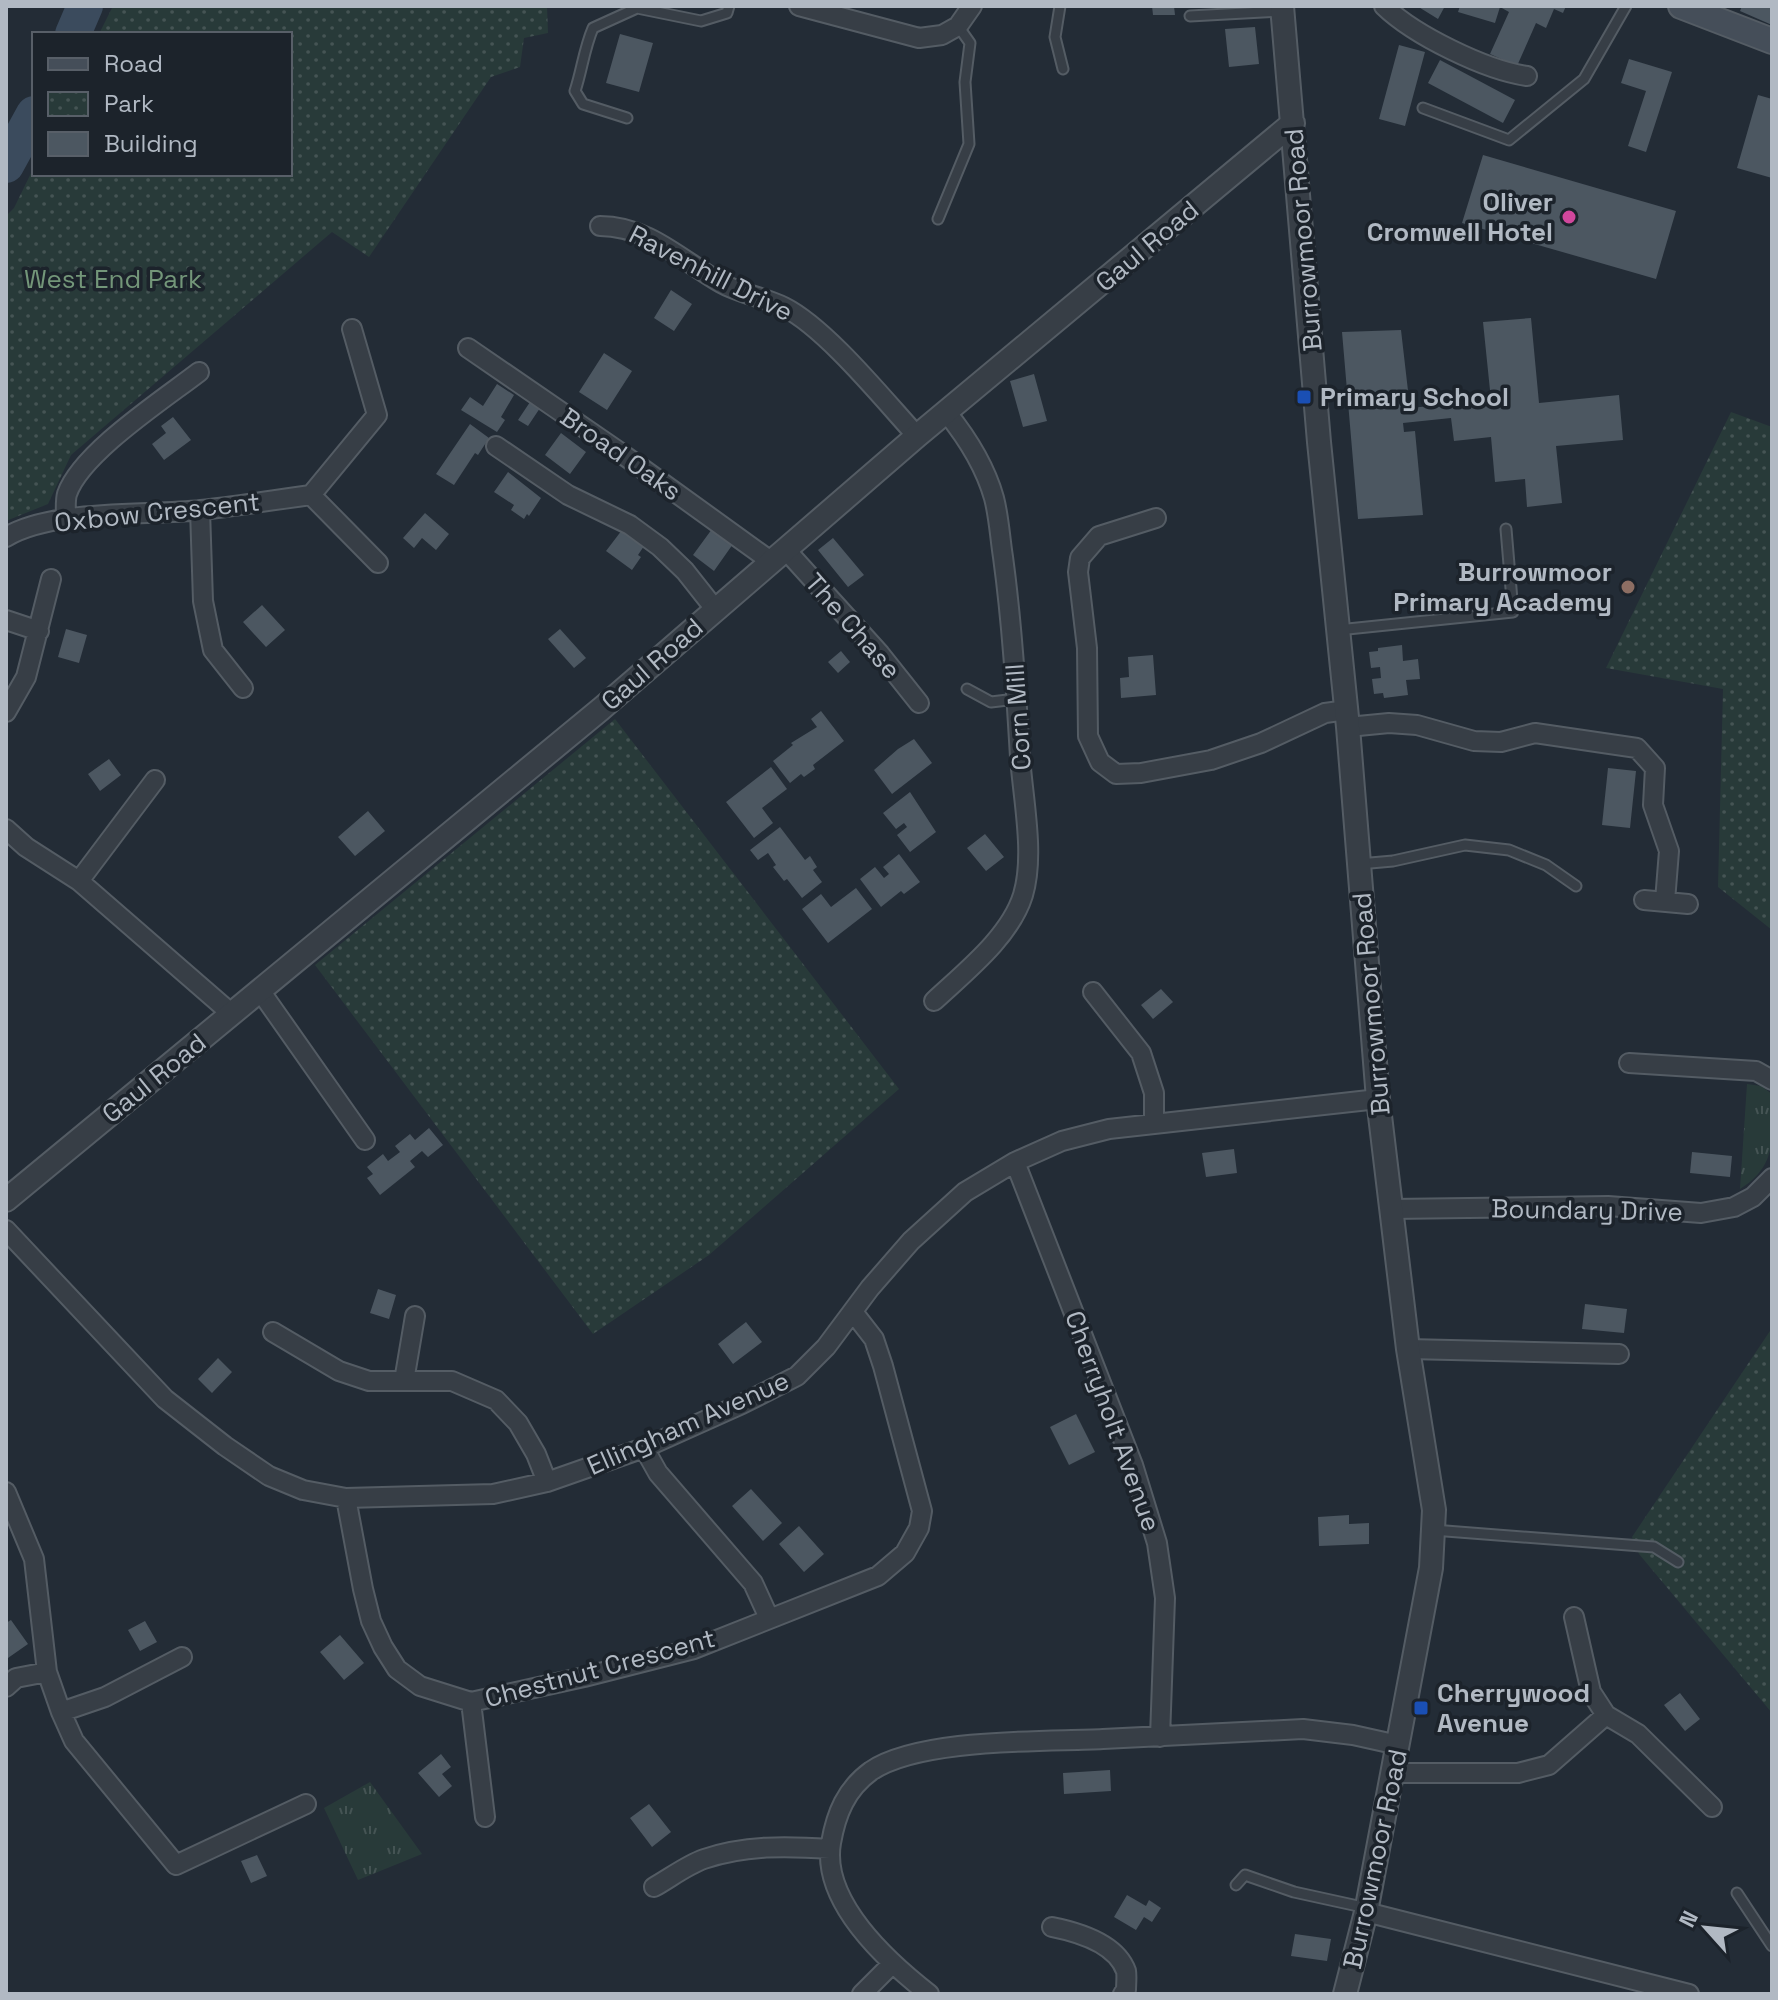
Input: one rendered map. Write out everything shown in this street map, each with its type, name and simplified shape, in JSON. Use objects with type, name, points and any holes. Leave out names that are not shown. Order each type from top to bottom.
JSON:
[{"type":"main road","points":[[1681,6],[1772,41]]},
{"type":"street","points":[[799,6],[919,38],[942,35],[958,26],[972,6]]},
{"type":"street","points":[[1384,6],[1399,20],[1482,64],[1527,76]]},
{"type":"street","name":"Burrowmoor Road","points":[[1282,8],[1319,442],[1348,718],[1378,1099],[1408,1349],[1434,1510],[1431,1568],[1366,1910],[1345,1994]]},
{"type":"street","name":"Gaul Road","points":[[6,1200],[601,709],[917,436],[1293,123]]},
{"type":"street","name":"Ravenhill Drive","points":[[600,226],[622,226],[660,243],[724,285],[785,308],[825,339],[917,436]]},
{"type":"street","points":[[352,329],[377,415],[311,495],[378,563]]},
{"type":"street","name":"Broad Oaks","points":[[468,348],[779,556]]},
{"type":"street","points":[[66,519],[67,495],[83,468],[107,444],[199,372]]},
{"type":"street","name":"Corn Mill","points":[[934,1001],[985,955],[1015,914],[1023,895],[1027,872],[1027,829],[1009,599],[994,499],[982,466],[966,436],[947,413]]},
{"type":"street","points":[[496,446],[568,495],[630,525],[660,547],[685,571],[715,609]]},
{"type":"street","name":"Oxbow Crescent","points":[[6,537],[17,530],[66,519],[200,510],[311,495]]},
{"type":"street","points":[[200,510],[203,601],[213,650],[243,688]]},
{"type":"street","points":[[1156,518],[1099,536],[1080,558],[1078,572],[1087,648],[1088,736],[1100,762],[1116,774],[1141,773],[1211,760],[1261,743],[1325,713],[1417,725],[1474,741],[1501,742],[1535,733],[1637,748],[1655,768],[1653,805],[1669,851],[1665,901]]},
{"type":"street","name":"The Chase","points":[[779,556],[880,654],[919,703]]},
{"type":"street","points":[[6,712],[26,677],[51,579]]},
{"type":"street","points":[[6,620],[39,631]]},
{"type":"street","points":[[79,881],[155,780]]},
{"type":"street","points":[[6,829],[26,847],[79,881],[232,1014]]},
{"type":"street","points":[[1644,900],[1688,904]]},
{"type":"street","points":[[261,992],[365,1140]]},
{"type":"street","points":[[1093,992],[1141,1053],[1154,1093],[1154,1124]]},
{"type":"street","points":[[1629,1063],[1756,1071],[1772,1080]]},
{"type":"street","name":"Ellingham Avenue","points":[[6,1230],[165,1399],[269,1476],[303,1490],[346,1498],[493,1494],[547,1482],[644,1448],[797,1376],[826,1347],[870,1288],[911,1241],[965,1192],[1015,1162],[1062,1141],[1109,1129],[1378,1099]]},
{"type":"street","name":"Cherryholt Avenue","points":[[1015,1162],[1133,1465],[1157,1543],[1165,1598],[1160,1737]]},
{"type":"street","name":"Boundary Drive","points":[[1391,1209],[1608,1206],[1701,1213],[1734,1207],[1753,1197],[1772,1178]]},
{"type":"street","name":"Chestnut Crescent","points":[[346,1498],[368,1611],[383,1647],[397,1669],[420,1686],[471,1702],[694,1649],[878,1576],[905,1553],[919,1528],[922,1511],[883,1366],[874,1339],[853,1312]]},
{"type":"street","points":[[404,1381],[415,1316]]},
{"type":"street","points":[[273,1332],[339,1371],[369,1381],[452,1381],[496,1400],[518,1423],[536,1454],[547,1482]]},
{"type":"street","points":[[1408,1349],[1619,1354]]},
{"type":"street","points":[[644,1448],[658,1473],[753,1583],[769,1618]]},
{"type":"street","points":[[6,1492],[34,1559],[47,1672],[74,1741],[176,1865],[306,1804]]},
{"type":"street","points":[[1574,1617],[1591,1692],[1606,1715],[1638,1734],[1712,1807]]},
{"type":"street","points":[[61,1712],[105,1697],[182,1657]]},
{"type":"street","points":[[6,1687],[16,1678],[47,1672]]},
{"type":"street","points":[[471,1702],[485,1817]]},
{"type":"street","points":[[1393,1773],[1518,1773],[1549,1765],[1606,1715]]},
{"type":"street","points":[[929,1994],[891,1965],[850,1913],[832,1876],[830,1849],[834,1824],[852,1787],[872,1771],[899,1757],[963,1745],[1303,1729],[1398,1745]]},
{"type":"street","points":[[654,1887],[701,1860],[744,1848],[792,1846],[830,1849]]},
{"type":"street","points":[[1366,1910],[1689,1994]]},
{"type":"street","points":[[1052,1927],[1079,1933],[1108,1948],[1126,1971],[1126,1990],[1123,1994]]},
{"type":"street","points":[[862,1994],[891,1965]]},
{"type":"lane","points":[[627,118],[583,104],[575,91],[585,46],[593,28],[637,8],[701,21],[727,13],[729,6]]},
{"type":"lane","points":[[1060,6],[1055,37],[1063,69]]},
{"type":"lane","points":[[1423,108],[1509,140],[1584,79],[1626,6]]},
{"type":"lane","points":[[1190,16],[1282,8]]},
{"type":"lane","points":[[938,219],[969,144],[965,82],[970,43],[958,26]]},
{"type":"lane","points":[[1338,630],[1513,612],[1506,529]]},
{"type":"lane","points":[[967,689],[991,702],[1016,699]]},
{"type":"lane","points":[[1359,864],[1393,861],[1465,845],[1509,850],[1546,865],[1576,886]]},
{"type":"lane","points":[[1433,1530],[1654,1547],[1678,1562]]},
{"type":"lane","points":[[1236,1885],[1245,1875],[1294,1892],[1366,1910]]},
{"type":"lane","points":[[1737,1893],[1772,1946]]},
{"type":"green space","name":"West End Park","points":[[113,6],[547,6],[548,33],[524,38],[520,67],[491,77],[369,257],[332,232],[71,455],[48,504],[6,521],[6,216],[14,208],[32,171],[32,176],[292,176],[292,32],[100,32]]},
{"type":"green space","points":[[1731,412],[1772,427],[1772,930],[1718,887],[1723,689],[1606,668]]},
{"type":"green space","points":[[615,719],[899,1089],[709,1255],[593,1334],[315,965]]},
{"type":"green space","points":[[1747,1084],[1761,1086],[1772,1094],[1772,1137],[1767,1160],[1761,1170],[1740,1189]]},
{"type":"green space","points":[[1772,1328],[1772,1713],[1639,1554],[1632,1537]]},
{"type":"green space","points":[[370,1782],[422,1854],[358,1880],[324,1808]]},
{"type":"building","points":[[1152,6],[1174,6],[1175,15],[1153,15]]},
{"type":"building","points":[[1417,6],[1445,6],[1438,19]]},
{"type":"building","points":[[1460,6],[1566,6],[1563,13],[1554,9],[1546,28],[1536,23],[1517,66],[1490,54],[1509,12],[1500,7],[1495,23],[1458,12]]},
{"type":"building","points":[[1742,6],[1772,6],[1772,25],[1740,11]]},
{"type":"building","points":[[1255,27],[1259,64],[1229,67],[1225,29]]},
{"type":"building","points":[[620,34],[653,43],[639,92],[606,83]]},
{"type":"building","points":[[1399,45],[1425,52],[1405,126],[1379,119]]},
{"type":"building","points":[[1629,59],[1672,72],[1646,152],[1628,146],[1646,91],[1621,83]]},
{"type":"building","points":[[1440,60],[1515,100],[1503,123],[1428,83]]},
{"type":"building","points":[[1758,95],[1772,99],[1772,178],[1737,168]]},
{"type":"building","name":"Oliver Cromwell Hotel","points":[[1483,155],[1676,211],[1656,279],[1462,223]]},
{"type":"building","points":[[671,290],[692,304],[674,331],[654,318]]},
{"type":"building","points":[[1531,318],[1539,403],[1619,395],[1623,440],[1556,446],[1562,503],[1527,507],[1525,479],[1495,482],[1491,437],[1454,441],[1451,418],[1403,423],[1404,432],[1415,431],[1423,515],[1358,519],[1342,332],[1401,330],[1410,408],[1491,400],[1483,322]]},
{"type":"building","points":[[604,353],[632,371],[607,410],[579,392]]},
{"type":"building","points":[[1034,374],[1047,421],[1023,427],[1010,381]]},
{"type":"building","points":[[497,384],[514,395],[501,417],[505,420],[497,432],[461,410],[470,397],[483,406]]},
{"type":"building","points":[[530,402],[540,408],[528,426],[518,420]]},
{"type":"building","points":[[173,417],[191,440],[164,460],[152,444],[166,433],[161,426]]},
{"type":"building","points":[[470,424],[489,438],[454,485],[436,474]]},
{"type":"building","points":[[561,433],[586,452],[570,474],[545,455]]},
{"type":"building","points":[[508,472],[541,498],[524,519],[511,510],[514,505],[494,492]]},
{"type":"building","points":[[425,513],[449,534],[436,550],[422,538],[414,548],[403,538]]},
{"type":"building","points":[[712,529],[733,544],[714,571],[693,555]]},
{"type":"building","points":[[622,530],[644,546],[632,570],[606,551]]},
{"type":"building","points":[[833,538],[864,575],[848,587],[818,550]]},
{"type":"building","points":[[262,605],[285,630],[266,647],[243,622]]},
{"type":"building","points":[[66,629],[87,635],[79,663],[58,657]]},
{"type":"building","points":[[560,629],[586,658],[574,668],[548,639]]},
{"type":"building","points":[[1402,645],[1403,661],[1418,659],[1420,679],[1406,680],[1408,695],[1384,698],[1383,693],[1374,694],[1372,679],[1381,678],[1380,667],[1371,668],[1369,652]]},
{"type":"building","points":[[841,651],[850,662],[838,673],[828,662]]},
{"type":"building","points":[[1153,655],[1156,695],[1121,698],[1120,678],[1129,677],[1128,657]]},
{"type":"building","points":[[821,711],[844,741],[813,765],[815,769],[804,777],[801,774],[790,783],[773,761],[793,745],[791,743],[817,727],[811,719]]},
{"type":"building","points":[[914,739],[932,763],[892,794],[874,770]]},
{"type":"building","points":[[109,759],[121,775],[100,791],[88,774]]},
{"type":"building","points":[[771,767],[787,789],[762,808],[773,823],[754,838],[726,802]]},
{"type":"building","points":[[1608,768],[1636,771],[1630,828],[1602,825]]},
{"type":"building","points":[[910,792],[936,832],[910,852],[897,835],[907,827],[904,823],[896,829],[883,813]]},
{"type":"building","points":[[368,811],[385,831],[355,856],[338,837]]},
{"type":"building","points":[[780,827],[805,860],[810,856],[817,867],[813,870],[822,882],[802,898],[773,867],[776,865],[768,853],[758,860],[750,850]]},
{"type":"building","points":[[985,834],[1004,857],[986,871],[967,848]]},
{"type":"building","points":[[899,854],[920,882],[904,894],[901,891],[881,907],[860,879],[875,867],[884,878],[889,874],[883,867]]},
{"type":"building","points":[[856,888],[872,909],[828,943],[802,909],[821,894],[831,907]]},
{"type":"building","points":[[1161,989],[1173,1002],[1153,1019],[1141,1005]]},
{"type":"building","points":[[429,1128],[443,1145],[428,1157],[422,1151],[410,1161],[415,1167],[380,1195],[367,1178],[373,1174],[367,1167],[383,1154],[388,1161],[400,1152],[395,1146],[410,1134],[415,1140]]},
{"type":"building","points":[[1234,1149],[1237,1173],[1206,1177],[1202,1153]]},
{"type":"building","points":[[1692,1152],[1732,1156],[1730,1177],[1690,1173]]},
{"type":"building","points":[[378,1289],[396,1295],[389,1319],[370,1313]]},
{"type":"building","points":[[1585,1304],[1627,1309],[1624,1333],[1582,1329]]},
{"type":"building","points":[[746,1322],[762,1342],[733,1364],[718,1344]]},
{"type":"building","points":[[218,1358],[232,1372],[212,1393],[198,1379]]},
{"type":"building","points":[[1076,1414],[1095,1452],[1069,1465],[1050,1427]]},
{"type":"building","points":[[751,1489],[782,1523],[763,1541],[732,1506]]},
{"type":"building","points":[[1349,1515],[1349,1524],[1369,1523],[1369,1544],[1319,1546],[1318,1517]]},
{"type":"building","points":[[799,1526],[824,1554],[804,1572],[779,1544]]},
{"type":"building","points":[[11,1620],[28,1644],[8,1658],[6,1623]]},
{"type":"building","points":[[145,1621],[157,1642],[140,1651],[128,1630]]},
{"type":"building","points":[[340,1635],[364,1663],[344,1680],[320,1652]]},
{"type":"building","points":[[1680,1693],[1700,1719],[1685,1731],[1664,1705]]},
{"type":"building","points":[[441,1754],[451,1767],[442,1774],[452,1786],[439,1797],[418,1773]]},
{"type":"building","points":[[1110,1770],[1111,1791],[1064,1794],[1063,1773]]},
{"type":"building","points":[[649,1804],[671,1832],[652,1847],[630,1818]]},
{"type":"building","points":[[257,1855],[267,1876],[251,1883],[241,1861]]},
{"type":"building","points":[[1127,1895],[1146,1906],[1149,1900],[1161,1908],[1152,1922],[1144,1917],[1136,1930],[1114,1917]]},
{"type":"building","points":[[1295,1934],[1331,1939],[1327,1961],[1291,1956]]},
{"type":"waterway","points":[[74,32],[85,6]]},
{"type":"waterway","points":[[6,165],[32,118]]},
{"type":"place","name":"Oliver Cromwell Hotel","points":[[1569,217]]},
{"type":"place","name":"Primary School","points":[[1304,397]]},
{"type":"place","name":"Burrowmoor Primary Academy","points":[[1628,587]]},
{"type":"place","name":"Cherrywood Avenue","points":[[1421,1708]]}]
